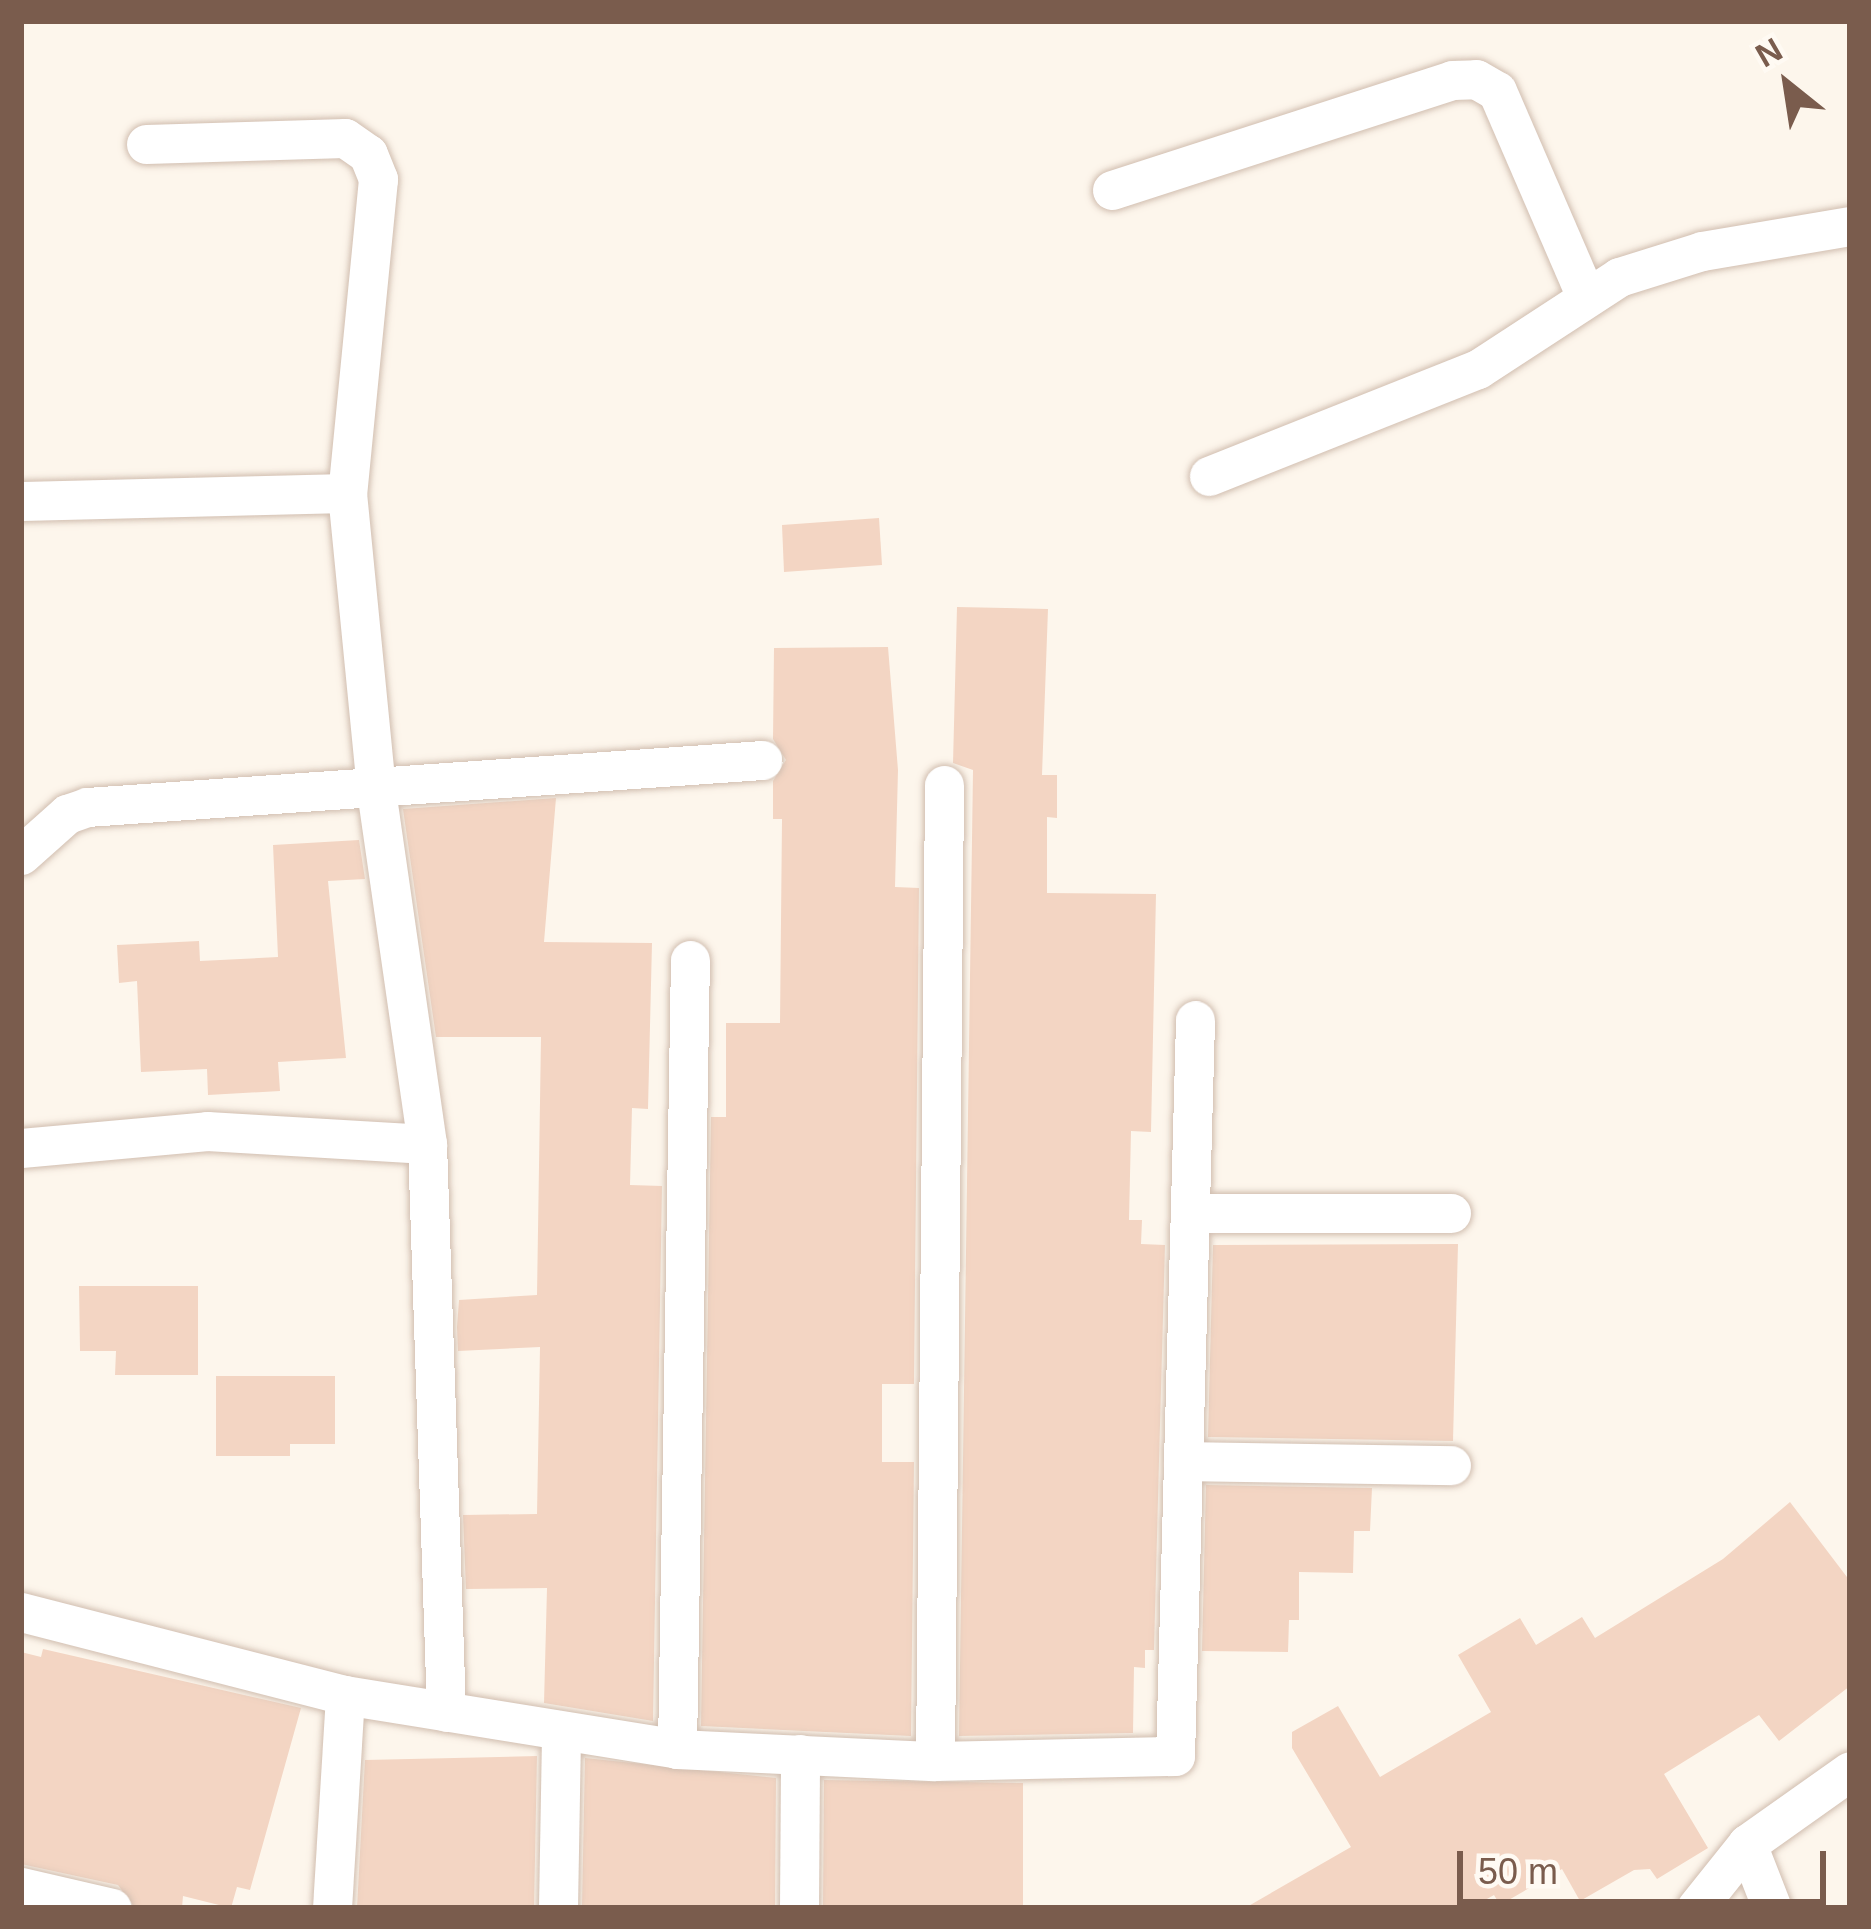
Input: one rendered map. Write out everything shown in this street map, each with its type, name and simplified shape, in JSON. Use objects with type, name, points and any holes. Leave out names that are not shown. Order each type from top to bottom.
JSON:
[{"type":"street","points":[[1112,190],[1452,80],[1476,79],[1497,91],[1586,297]]},
{"type":"street","points":[[146,144],[345,138],[368,154],[378,179],[347,493],[376,790],[427,1144],[446,1712]]},
{"type":"street","points":[[1209,476],[1478,369],[1619,278],[1702,251],[1850,226]]},
{"type":"street","points":[[21,500],[347,493]]},
{"type":"street","points":[[21,855],[67,814],[87,807],[762,760]]},
{"type":"street","points":[[935,1761],[944,785]]},
{"type":"street","points":[[677,1749],[690,959]]},
{"type":"street","points":[[21,1612],[345,1695],[677,1749],[935,1761],[1175,1756],[1195,1020]]},
{"type":"street","points":[[21,1148],[207,1131],[427,1144]]},
{"type":"street","points":[[1190,1213],[1451,1213]]},
{"type":"street","points":[[1183,1461],[1450,1465]]},
{"type":"street","points":[[332,1908],[345,1695]]},
{"type":"street","points":[[558,1908],[561,1732]]},
{"type":"street","points":[[799,1908],[800,1754]]},
{"type":"street","points":[[1696,1908],[1747,1844],[1850,1771]]},
{"type":"street","points":[[1747,1844],[1772,1908]]},
{"type":"street","points":[[21,1887],[112,1908]]},
{"type":"building","points":[[879,518],[882,565],[784,572],[782,525]]},
{"type":"building","points":[[957,607],[1048,609],[1042,775],[1057,775],[1057,818],[1047,817],[1047,893],[1156,894],[1151,1132],[1131,1131],[1129,1220],[1142,1220],[1141,1244],[1165,1245],[1154,1650],[1145,1650],[1145,1668],[1134,1667],[1133,1733],[959,1736],[973,770],[953,763]]},
{"type":"building","points":[[888,647],[898,770],[895,887],[919,888],[914,1384],[882,1384],[882,1462],[914,1462],[911,1736],[701,1726],[711,1117],[726,1117],[726,1023],[780,1023],[782,819],[773,819],[773,781],[786,760],[773,739],[774,648]]},
{"type":"building","points":[[556,798],[544,942],[652,943],[648,1109],[632,1108],[630,1185],[662,1186],[653,1721],[544,1703],[547,1588],[466,1589],[463,1515],[537,1514],[540,1347],[458,1351],[457,1327],[459,1300],[537,1295],[541,1037],[436,1037],[403,809]]},
{"type":"building","points":[[359,840],[365,879],[328,881],[346,1058],[278,1062],[280,1091],[208,1095],[207,1069],[141,1072],[137,981],[119,983],[117,945],[199,941],[200,961],[278,957],[273,845]]},
{"type":"building","points":[[1458,1244],[1453,1441],[1208,1437],[1213,1245]]},
{"type":"building","points":[[79,1286],[198,1286],[198,1375],[115,1375],[116,1351],[80,1351]]},
{"type":"building","points":[[216,1376],[335,1376],[335,1444],[290,1444],[290,1456],[216,1456]]},
{"type":"building","points":[[1206,1485],[1372,1488],[1370,1531],[1354,1531],[1353,1573],[1299,1572],[1299,1620],[1289,1620],[1288,1652],[1202,1651]]},
{"type":"building","points":[[1790,1502],[1850,1581],[1850,1686],[1779,1741],[1759,1715],[1664,1774],[1708,1848],[1657,1879],[1650,1869],[1634,1870],[1580,1901],[1562,1869],[1500,1905],[1494,1895],[1471,1908],[1245,1908],[1351,1847],[1292,1748],[1292,1732],[1338,1706],[1380,1777],[1491,1712],[1458,1655],[1520,1618],[1536,1645],[1582,1617],[1595,1638],[1723,1559]]},
{"type":"building","points":[[43,1649],[301,1708],[250,1890],[237,1887],[231,1908],[183,1896],[182,1908],[135,1908],[118,1885],[21,1864],[21,1652],[41,1657]]},
{"type":"building","points":[[537,1756],[534,1908],[357,1908],[365,1760]]},
{"type":"building","points":[[585,1758],[776,1778],[775,1908],[582,1908]]},
{"type":"building","points":[[824,1780],[1023,1783],[1023,1908],[823,1908]]}]
